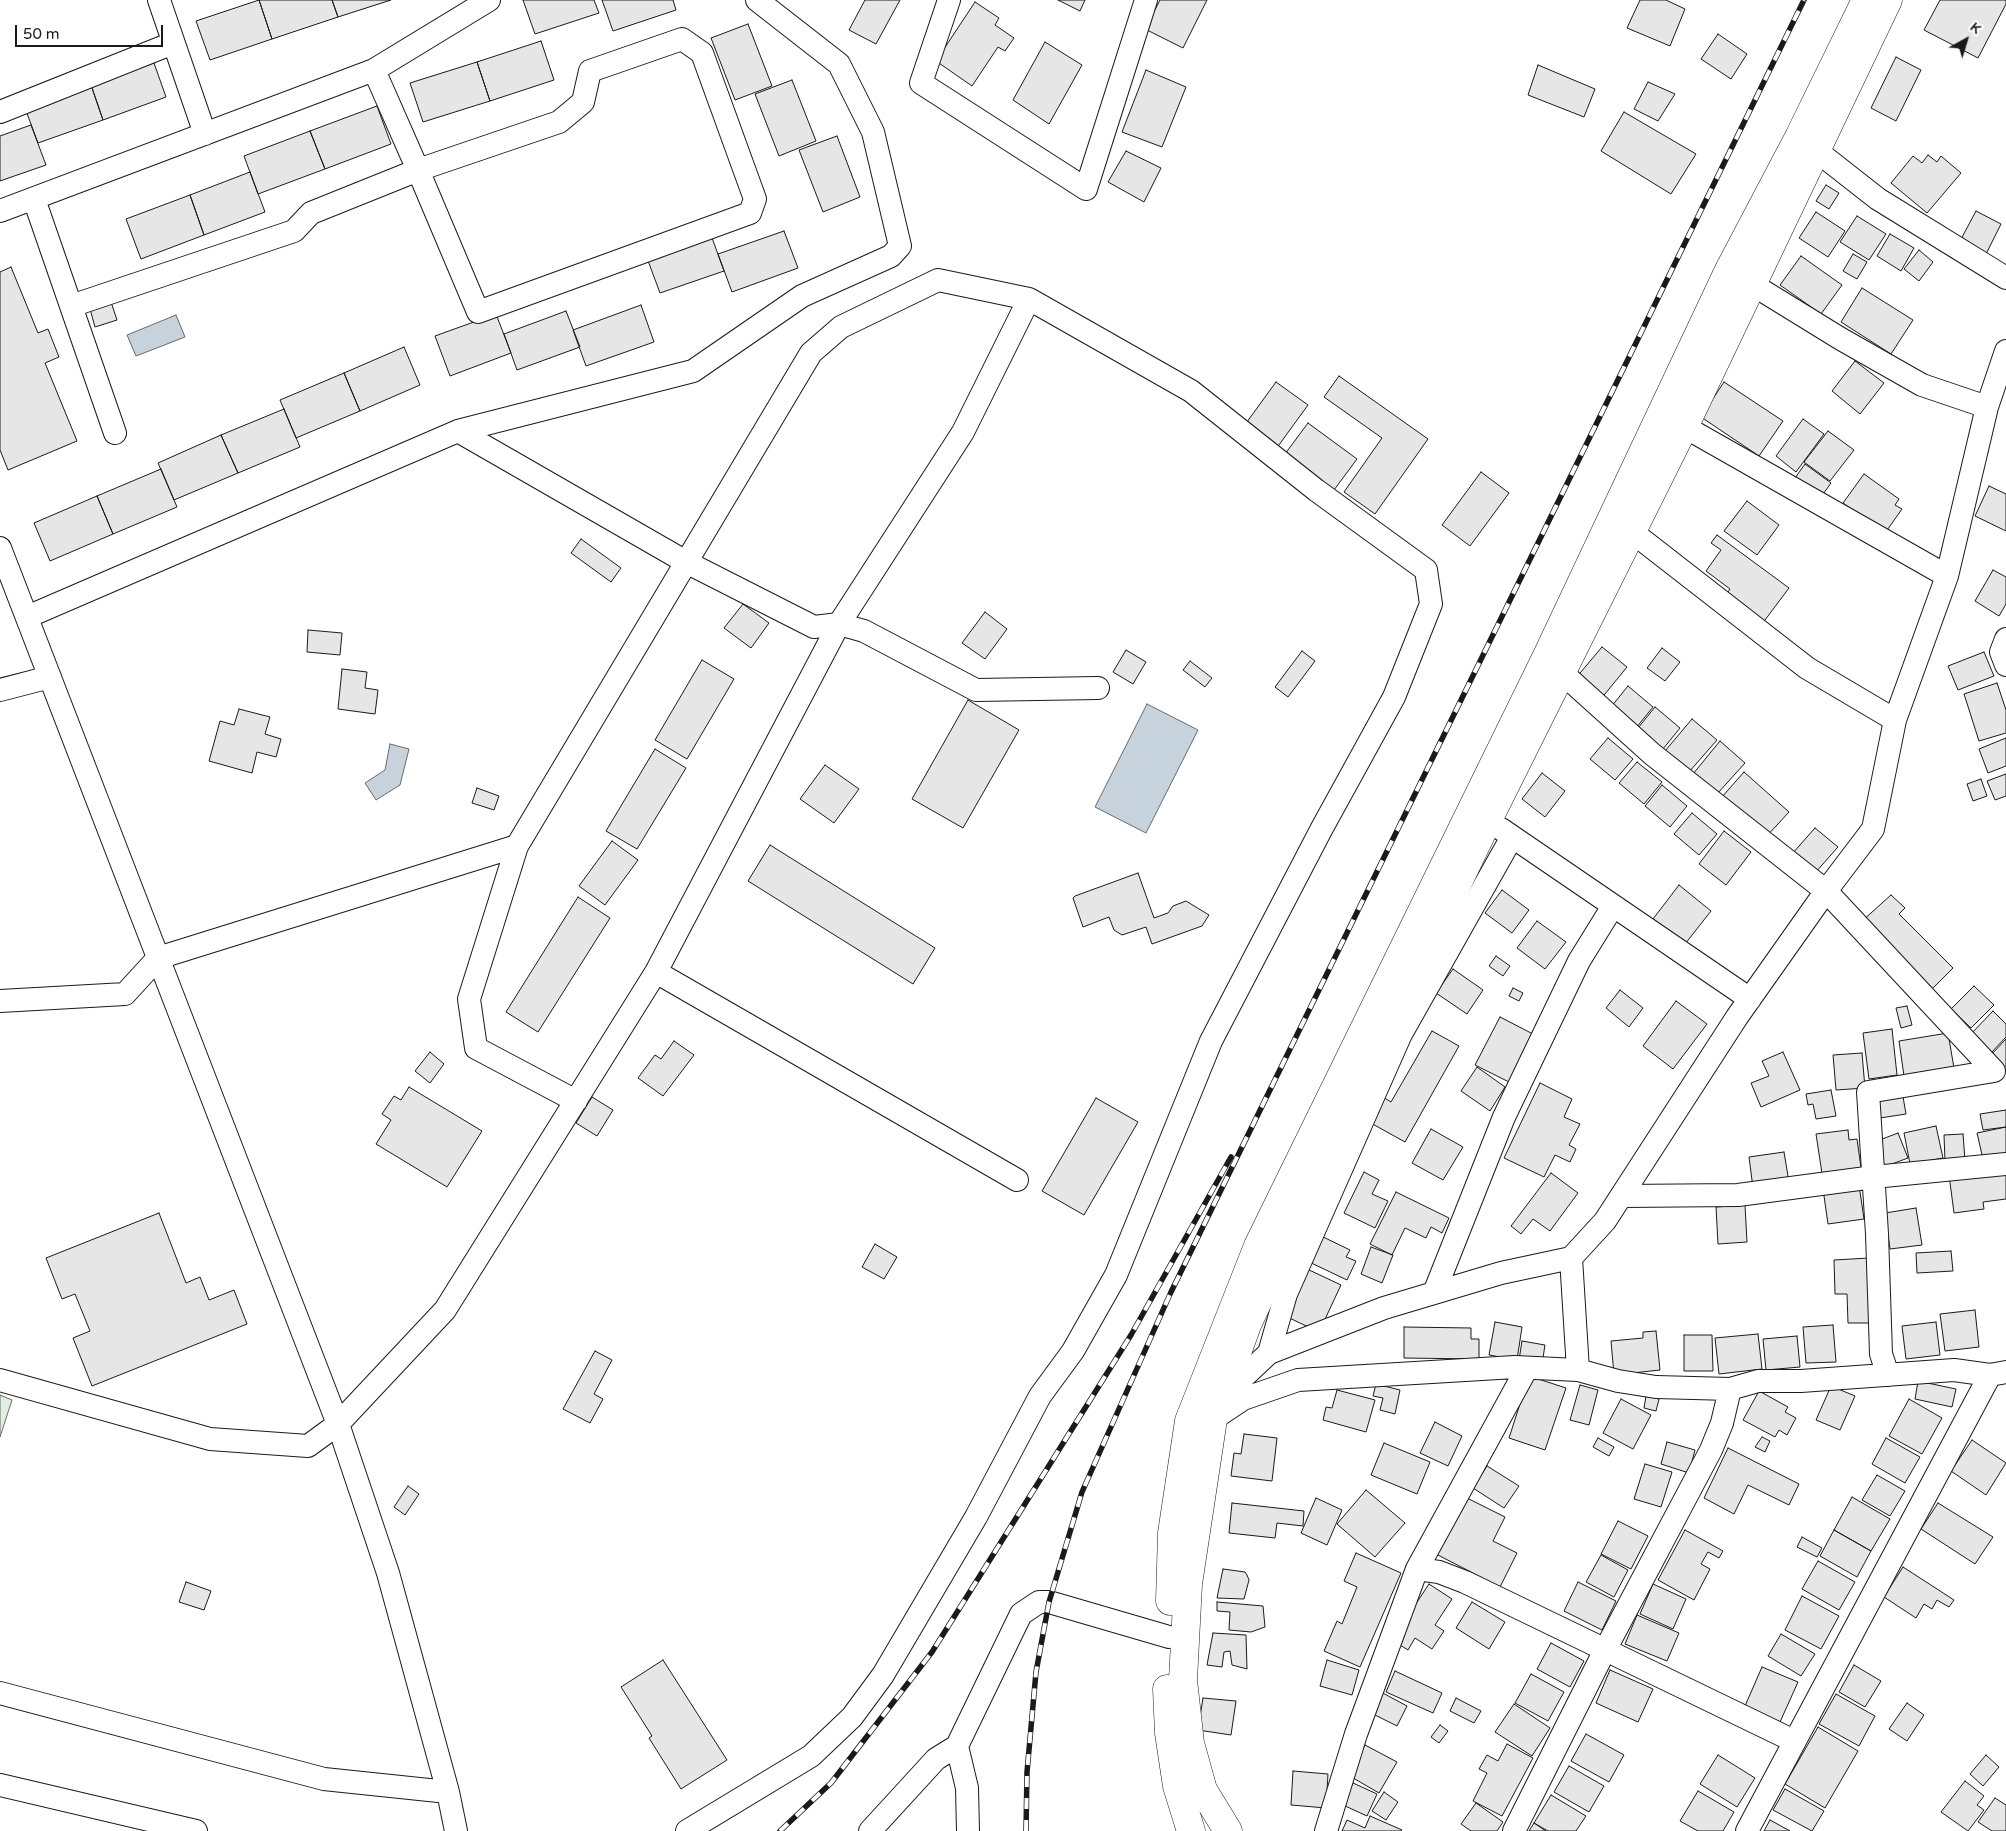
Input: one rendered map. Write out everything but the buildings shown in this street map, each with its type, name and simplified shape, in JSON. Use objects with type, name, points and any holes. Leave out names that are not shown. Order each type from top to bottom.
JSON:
[{"type":"main road","points":[[1807,143],[1866,0]]},
{"type":"main road","points":[[1191,1831],[1177,1786],[1169,1733],[1167,1679],[1172,1533],[1258,1246],[1480,814],[1674,421],[1740,277],[1807,143],[1888,0]]},
{"type":"main road","points":[[1228,1831],[1203,1790],[1190,1742],[1183,1680],[1188,1584],[1208,1412],[1480,814]]},
{"type":"street","points":[[159,0],[205,134]]},
{"type":"street","points":[[0,212],[374,70],[490,0]]},
{"type":"street","points":[[27,617],[458,431],[693,371],[802,296],[891,256],[900,246],[873,132],[839,64],[757,0]]},
{"type":"street","points":[[949,0],[921,83],[1086,189],[1146,0]]},
{"type":"street","points":[[71,306],[294,231],[311,213],[418,170],[559,122],[583,102],[590,71],[616,60],[682,39],[702,53],[755,198],[750,213],[478,312],[418,170],[374,70]]},
{"type":"street","points":[[0,112],[174,43]]},
{"type":"street","points":[[1807,143],[1878,199],[2006,278]]},
{"type":"street","points":[[34,199],[116,433]]},
{"type":"street","points":[[1740,277],[1841,339],[1922,385],[1987,407]]},
{"type":"street","points":[[576,1100],[476,1048],[469,999],[517,846],[811,353],[841,327],[938,280],[1028,299],[1192,391],[1316,490],[1426,570],[1431,604],[1394,697],[1322,828],[1211,1041],[1116,1275],[1073,1351],[1040,1396],[976,1517],[883,1675],[852,1717],[811,1756],[687,1831]]},
{"type":"street","points":[[0,1380],[210,1439],[308,1446],[338,1424],[445,1310],[656,972],[839,624],[963,432],[1028,299]]},
{"type":"street","points":[[1208,1412],[1269,1353],[1384,1308],[1501,1273],[1570,1258],[1605,1221],[1750,999],[1826,891],[1873,829],[1895,720],[1947,576],[1987,407],[2006,351]]},
{"type":"street","points":[[1674,421],[1947,576]]},
{"type":"street","points":[[458,431],[686,562],[814,627],[839,624],[864,631],[976,690],[1098,688]]},
{"type":"street","points":[[1622,523],[1807,668],[1895,720]]},
{"type":"street","points":[[0,548],[338,1424],[388,1573],[448,1792],[456,1831]]},
{"type":"street","points":[[2006,639],[2001,652],[2006,665]]},
{"type":"street","points":[[1554,665],[1652,754],[1826,891],[2000,1078]]},
{"type":"street","points":[[0,690],[50,678]]},
{"type":"street","points":[[1480,814],[1750,999]]},
{"type":"street","points":[[1269,1353],[1286,1294],[1401,1034],[1512,837]]},
{"type":"street","points":[[0,1001],[125,994],[158,958],[517,846]]},
{"type":"street","points":[[1434,1293],[1504,1117],[1579,961],[1613,906]]},
{"type":"street","points":[[656,972],[1017,1180]]},
{"type":"street","points":[[1888,1375],[1881,1354],[1874,1177],[1868,1092],[2000,1078]]},
{"type":"street","points":[[1622,1196],[1738,1194],[1874,1177],[2006,1164]]},
{"type":"street","points":[[1570,1258],[1578,1370]]},
{"type":"street","points":[[1208,1412],[1298,1380],[1515,1367],[1578,1370],[1618,1381],[1656,1387],[1730,1389],[1758,1380],[1800,1381],[1954,1370],[1998,1374],[1794,1742],[1747,1831]]},
{"type":"street","points":[[1326,1831],[1356,1734],[1416,1569],[1527,1368]]},
{"type":"street","points":[[1514,1831],[1604,1652],[1711,1450],[1722,1423],[1730,1389]]},
{"type":"street","points":[[1416,1569],[1440,1572],[1464,1582],[1545,1620],[1604,1652],[1794,1742]]},
{"type":"street","points":[[870,1831],[936,1759],[956,1746],[1021,1614],[1039,1602],[1049,1602],[1076,1609],[1169,1637]]},
{"type":"street","points":[[0,1693],[324,1779],[448,1792]]},
{"type":"street","points":[[956,1746],[967,1788],[968,1831]]},
{"type":"street","points":[[0,1785],[196,1831]]},
{"type":"green space","points":[[0,1395],[12,1400],[0,1437]]},
{"type":"shaded area","points":[[176,315],[185,337],[136,356],[127,335]]},
{"type":"shaded area","points":[[1147,704],[1198,730],[1146,833],[1095,807]]},
{"type":"shaded area","points":[[390,744],[409,749],[400,785],[376,800],[365,783],[385,770]]},
{"type":"railway","points":[[1026,1831],[1027,1772],[1036,1672],[1049,1602],[1082,1492],[1171,1292],[1804,0]]},
{"type":"railway","points":[[780,1831],[831,1783],[932,1652],[1131,1335],[1231,1157]]}]
